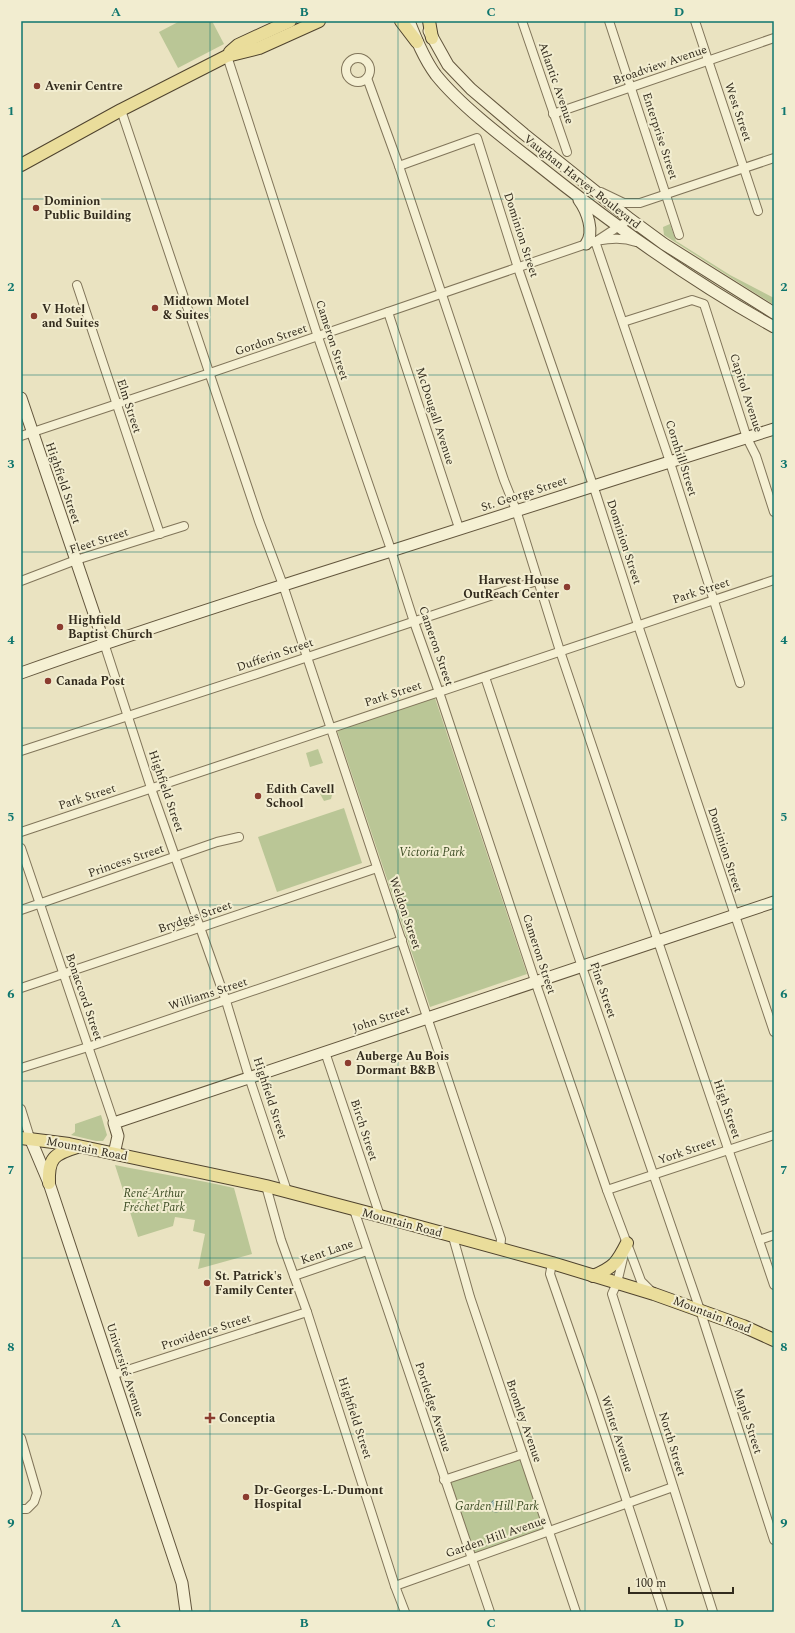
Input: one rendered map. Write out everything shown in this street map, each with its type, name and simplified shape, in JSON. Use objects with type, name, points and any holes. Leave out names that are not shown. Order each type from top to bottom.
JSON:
[{"type":"main road","points":[[226,56],[238,45],[290,21]]},
{"type":"main road","points":[[21,165],[121,110],[226,56],[259,48],[319,21]]},
{"type":"main road","points":[[402,21],[417,42]]},
{"type":"main road","name":"Vaughan Harvey Boulevard","points":[[409,21],[417,42],[436,74],[461,101],[518,150],[618,228],[725,299],[774,327]]},
{"type":"main road","name":"Vaughan Harvey Boulevard","points":[[424,21],[448,65],[471,90],[630,220],[714,277],[774,313]]},
{"type":"main road","points":[[429,21],[432,38]]},
{"type":"main road","points":[[577,196],[587,216],[591,243]]},
{"type":"main road","name":"Highfield Street","points":[[21,398],[104,643]]},
{"type":"main road","name":"St. George Street","points":[[21,672],[104,643],[516,510],[774,430]]},
{"type":"main road","name":"John Street","points":[[114,1123],[774,902]]},
{"type":"main road","name":"Bonaccord Street","points":[[114,1123],[118,1136],[114,1154]]},
{"type":"main road","name":"Mountain Road","points":[[26,1138],[81,1146],[287,1191],[552,1263],[654,1294],[772,1336]]},
{"type":"main road","name":"Université Avenue","points":[[26,1138],[49,1183],[182,1583],[186,1612]]},
{"type":"main road","points":[[49,1183],[49,1173],[53,1159],[62,1152],[81,1146]]},
{"type":"main road","points":[[593,1276],[607,1270],[618,1261],[627,1243]]},
{"type":"street","name":"Atlantic Avenue","points":[[522,21],[567,152]]},
{"type":"street","name":"Enterprise Street","points":[[609,21],[679,235]]},
{"type":"street","name":"West Street","points":[[695,21],[758,211]]},
{"type":"street","name":"Broadview Avenue","points":[[553,114],[774,38]]},
{"type":"street","name":"Cameron Street","points":[[226,56],[318,337],[392,551],[414,622],[439,691],[535,981],[607,1190],[641,1281],[654,1294]]},
{"type":"street","name":"High Street","points":[[367,78],[399,166],[504,480],[516,510],[560,651],[774,1285]]},
{"type":"street","name":"Weldon Street","points":[[121,110],[402,940],[501,1239],[500,1249]]},
{"type":"street","name":"Dominion Street","points":[[399,166],[477,138],[518,268],[593,486],[774,1032]]},
{"type":"street","points":[[585,183],[624,203],[640,203],[774,158]]},
{"type":"street","name":"Gordon Street","points":[[21,436],[318,337],[591,243],[630,220]]},
{"type":"street","name":"Gordon Street","points":[[591,243],[628,239],[642,244]]},
{"type":"street","name":"Cornhill Street","points":[[591,243],[623,322],[670,462],[740,683]]},
{"type":"street","name":"Elm Street","points":[[77,285],[160,534]]},
{"type":"street","name":"Capitol Avenue","points":[[623,322],[692,300],[704,304],[747,438],[756,456],[774,512]]},
{"type":"street","name":"McDougall Avenue","points":[[388,312],[460,528]]},
{"type":"street","name":"Fleet Street","points":[[21,581],[76,560],[184,526]]},
{"type":"street","name":"Park Street","points":[[21,832],[330,727],[485,677],[774,580]]},
{"type":"street","name":"Dufferin Street","points":[[21,751],[537,581]]},
{"type":"street","name":"Highfield Street","points":[[104,643],[150,788],[226,1001],[249,1077],[287,1191]]},
{"type":"street","name":"Pine Street","points":[[485,677],[582,967],[700,1310]]},
{"type":"street","name":"Princess Street","points":[[21,910],[175,856],[239,837]]},
{"type":"street","name":"Bonaccord Street","points":[[21,848],[114,1123]]},
{"type":"street","name":"Brydges Street","points":[[21,988],[377,868]]},
{"type":"street","name":"Williams Street","points":[[21,1068],[226,1001],[402,940]]},
{"type":"street","name":"Birch Street","points":[[325,1052],[380,1216]]},
{"type":"street","points":[[21,1109],[26,1138]]},
{"type":"street","name":"York Street","points":[[607,1190],[774,1135]]},
{"type":"street","name":"Highfield Street","points":[[266,1186],[281,1240],[307,1312],[394,1586],[404,1612]]},
{"type":"street","name":"Portledge Avenue","points":[[354,1210],[444,1480],[490,1612]]},
{"type":"street","points":[[758,1240],[774,1234]]},
{"type":"street","name":"Bromley Avenue","points":[[453,1237],[470,1297],[576,1612]]},
{"type":"street","points":[[617,1283],[627,1243]]},
{"type":"street","name":"Kent Lane","points":[[294,1276],[367,1251]]},
{"type":"street","name":"Winter Avenue","points":[[552,1263],[550,1274],[663,1612]]},
{"type":"street","name":"North Street","points":[[617,1283],[612,1294],[714,1612]]},
{"type":"street","name":"Maple Street","points":[[700,1310],[774,1540]]},
{"type":"street","name":"Providence Street","points":[[112,1375],[307,1312]]},
{"type":"street","points":[[21,1438],[37,1493],[34,1502],[27,1509],[21,1509]]},
{"type":"street","points":[[444,1480],[523,1454]]},
{"type":"street","name":"Garden Hill Avenue","points":[[394,1586],[549,1532],[673,1486]]},
{"type":"green space","points":[[180,21],[212,21],[224,44],[178,68],[159,32]]},
{"type":"green space","points":[[670,224],[676,241],[730,275],[774,298],[774,305],[664,235],[663,227]]},
{"type":"green space","name":"Victoria Park","points":[[435,698],[527,974],[430,1007],[337,730]]},
{"type":"green space","points":[[318,749],[323,763],[310,767],[306,753]]},
{"type":"green space","points":[[327,785],[330,786],[332,795],[331,799],[324,801],[319,792],[322,787]]},
{"type":"green space","points":[[344,808],[362,863],[277,892],[258,837]]},
{"type":"green space","points":[[101,1115],[107,1135],[103,1141],[96,1141],[71,1135],[75,1132],[75,1124]]},
{"type":"green space","name":"René-Arthur Fréchet Park","points":[[115,1165],[234,1188],[252,1254],[198,1269],[205,1234],[193,1231],[195,1220],[175,1217],[173,1226],[138,1237]]},
{"type":"green space","name":"Garden Hill Park","points":[[523,1454],[549,1532],[472,1558],[444,1480]]},
{"type":"water","points":[[498,1500],[501,1501],[501,1511],[494,1512],[491,1511],[490,1504],[491,1501]]},
{"type":"place","name":"Avenir Centre","points":[[37,86]]},
{"type":"place","name":"Dominion Public Building","points":[[36,208]]},
{"type":"place","name":"Midtown Motel & Suites","points":[[155,308]]},
{"type":"place","name":"V Hotel and Suites","points":[[34,316]]},
{"type":"place","name":"Harvest House OutReach Center","points":[[567,587]]},
{"type":"place","name":"Highfield Baptist Church","points":[[60,627]]},
{"type":"place","name":"Canada Post","points":[[48,681]]},
{"type":"place","name":"Edith Cavell School","points":[[258,796]]},
{"type":"place","name":"Auberge Au Bois Dormant B&B","points":[[348,1063]]},
{"type":"place","name":"St. Patrick's Family Center","points":[[207,1283]]},
{"type":"place","name":"Conceptia","points":[[210,1418]]},
{"type":"place","name":"Dr-Georges-L.-Dumont Hospital","points":[[246,1497]]}]
